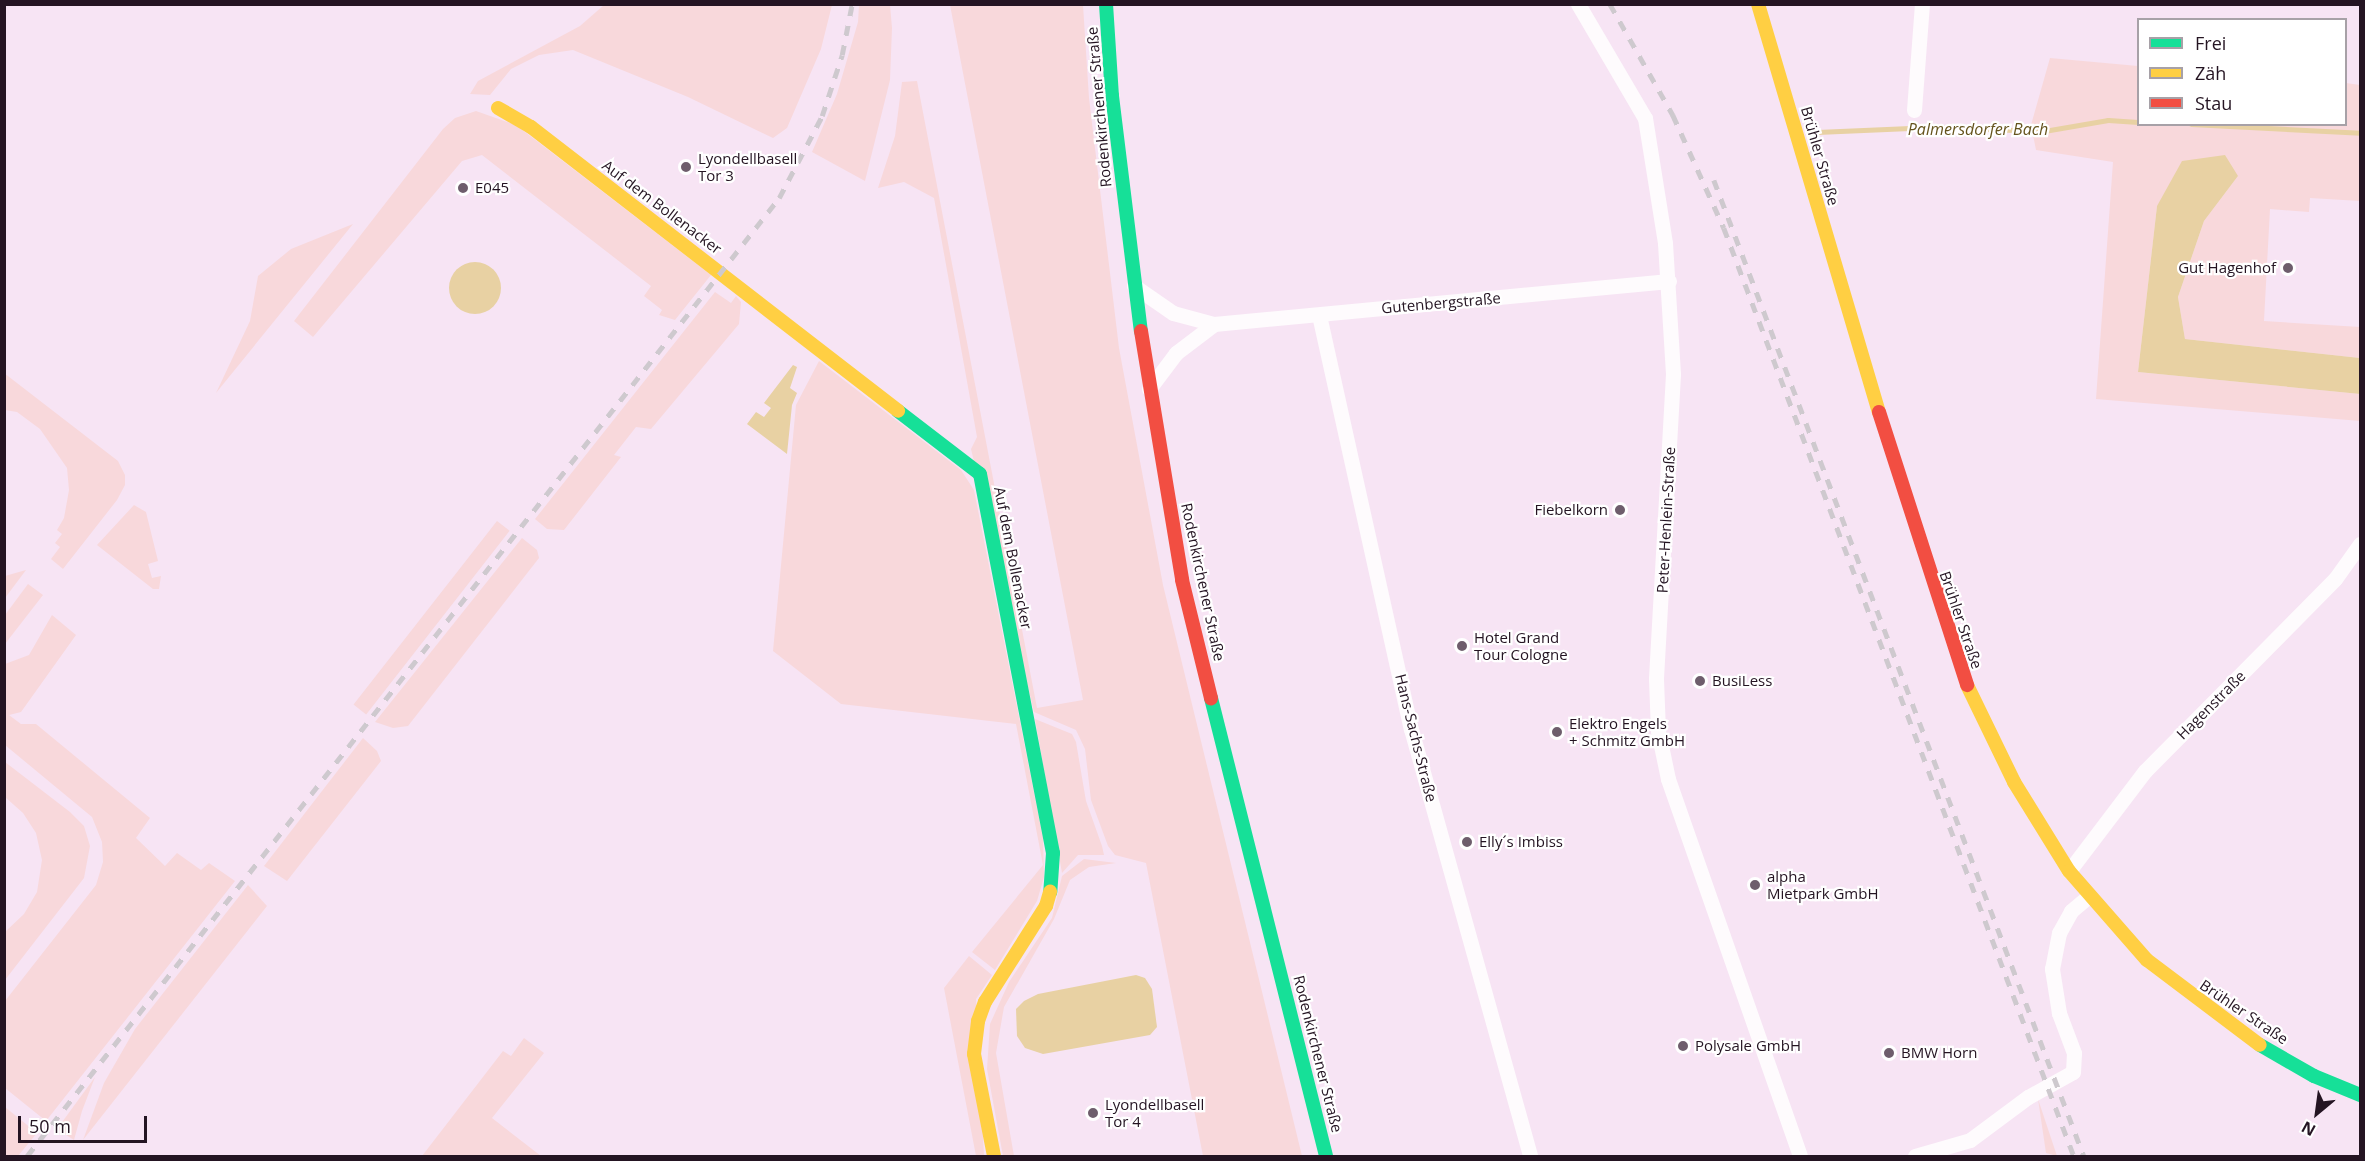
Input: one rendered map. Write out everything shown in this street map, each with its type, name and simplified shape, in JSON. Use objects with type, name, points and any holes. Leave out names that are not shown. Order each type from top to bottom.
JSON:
[{"type":"main road","name":"Rodenkirchener Straße","points":[[1106,4],[1112,96],[1134,286],[1182,580],[1326,1156]]},
{"type":"main road","name":"Brühler Straße","points":[[1758,4],[1916,536],[1961,674],[2014,782],[2068,871],[2147,960],[2196,1001],[2278,1055],[2361,1095]]},
{"type":"main road","name":"Auf dem Bollenacker","points":[[498,108],[531,127],[980,474],[1053,852],[1053,879],[1046,906],[985,1002],[978,1022],[974,1054],[994,1156]]},
{"type":"street","name":"Peter-Henlein-Straße","points":[[1578,4],[1645,118],[1669,281],[1673,374],[1656,679],[1658,731],[1668,778],[1800,1156]]},
{"type":"street","points":[[1914,110],[1922,4]]},
{"type":"street","name":"Gutenbergstraße","points":[[1214,324],[1669,281]]},
{"type":"street","points":[[1134,286],[1173,313],[1214,324]]},
{"type":"street","name":"Hans-Sachs-Straße","points":[[1319,315],[1411,729],[1530,1156]]},
{"type":"street","points":[[1149,389],[1176,353],[1214,324]]},
{"type":"street","name":"Hagenstraße","points":[[2068,871],[2145,771],[2335,579],[2361,544]]},
{"type":"street","points":[[1915,1156],[1970,1140],[2028,1097],[2073,1072],[2075,1059],[2059,1013],[2052,969],[2060,933],[2071,911],[2089,896]]},
{"type":"shaded area","points":[[604,5],[832,5],[821,49],[787,128],[773,138],[688,97],[573,50],[539,55],[511,69],[490,95],[470,94],[478,81],[580,26]]},
{"type":"shaded area","points":[[859,5],[890,5],[892,28],[890,80],[865,181],[812,152],[837,94],[858,22]]},
{"type":"shaded area","points":[[950,5],[1083,5],[1089,98],[1119,348],[1163,585],[1302,1156],[1203,1156],[1146,863],[1115,855],[1108,846],[1091,800],[1085,749],[1076,730],[1034,712],[971,449],[977,437],[934,198],[904,182],[878,188],[895,136],[902,82],[917,81],[1037,708],[1083,700]]},
{"type":"shaded area","points":[[2050,58],[2137,66],[2137,126],[2347,126],[2347,83],[2360,85],[2360,201],[2310,198],[2309,212],[2270,209],[2264,321],[2360,327],[2360,358],[2185,339],[2178,297],[2204,221],[2238,176],[2157,206],[2138,372],[2360,394],[2360,421],[2096,399],[2113,162],[2036,150],[2031,125]]},
{"type":"shaded area","points":[[476,111],[516,125],[711,275],[675,320],[659,315],[662,310],[644,296],[651,286],[482,155],[462,161],[313,337],[294,321],[443,129],[455,118]]},
{"type":"shaded area","points":[[2225,155],[2238,176],[2204,221],[2178,297],[2185,339],[2360,358],[2360,394],[2138,372],[2157,206],[2182,161]]},
{"type":"shaded area","points":[[353,224],[216,393],[250,321],[258,276],[291,249]]},
{"type":"shaded area","points":[[475,262],[485,264],[493,270],[499,278],[501,288],[499,298],[493,306],[485,312],[475,314],[465,312],[457,306],[451,298],[449,288],[451,278],[457,270],[465,264]]},
{"type":"shaded area","points":[[715,292],[731,303],[736,296],[741,302],[739,324],[651,429],[636,427],[614,455],[621,457],[564,530],[547,529],[535,519]]},
{"type":"shaded area","points":[[819,361],[961,470],[974,490],[1043,838],[1044,877],[1037,901],[995,970],[972,952],[1043,865],[1016,724],[841,704],[773,651],[796,405]]},
{"type":"shaded area","points":[[793,365],[797,367],[790,388],[797,393],[792,405],[787,454],[747,424],[756,412],[764,417],[771,408],[764,403]]},
{"type":"shaded area","points":[[4,373],[118,461],[125,475],[125,485],[117,500],[63,569],[51,559],[60,547],[55,543],[62,534],[57,530],[64,518],[69,490],[67,468],[40,429],[17,412],[5,410]]},
{"type":"shaded area","points":[[134,505],[146,512],[158,561],[148,564],[152,578],[161,576],[159,589],[153,589],[97,545]]},
{"type":"shaded area","points":[[497,521],[510,531],[366,714],[354,705]]},
{"type":"shaded area","points":[[522,538],[537,550],[539,558],[408,726],[393,728],[375,722]]},
{"type":"shaded area","points":[[26,570],[5,598],[5,576]]},
{"type":"shaded area","points":[[28,584],[43,595],[5,644],[5,615]]},
{"type":"shaded area","points":[[52,615],[76,635],[21,712],[9,715],[21,724],[36,724],[150,818],[136,838],[165,866],[177,853],[201,870],[209,863],[235,881],[46,1121],[5,1088],[5,1001],[96,885],[103,862],[102,842],[92,817],[5,745],[5,664],[29,655]]},
{"type":"shaded area","points":[[1035,719],[1072,734],[1076,742],[1086,801],[1104,855],[1078,855],[1062,873]]},
{"type":"shaded area","points":[[363,738],[377,751],[381,761],[287,881],[264,866]]},
{"type":"shaded area","points":[[5,762],[70,812],[84,826],[90,846],[84,878],[5,980],[5,932],[24,914],[37,892],[42,860],[36,833],[23,813],[5,797]]},
{"type":"shaded area","points":[[1084,859],[1116,863],[1089,867],[1070,880],[1054,919],[1004,1007],[996,1053],[1014,1156],[1003,1156],[987,1069],[990,1024],[1009,982],[1052,918],[1062,876]]},
{"type":"shaded area","points":[[248,885],[267,906],[83,1140],[104,1083],[135,1029]]},
{"type":"shaded area","points":[[969,956],[992,975],[976,999],[984,1156],[976,1156],[944,988]]},
{"type":"shaded area","points":[[1136,975],[1145,978],[1152,989],[1157,1027],[1150,1035],[1043,1054],[1025,1048],[1017,1036],[1016,1009],[1024,1001],[1038,994]]},
{"type":"shaded area","points":[[524,1038],[544,1053],[492,1118],[541,1156],[422,1156],[503,1051],[511,1056]]},
{"type":"shaded area","points":[[95,1077],[82,1111],[74,1140],[57,1129]]},
{"type":"shaded area","points":[[2038,1099],[2057,1156],[2046,1153]]},
{"type":"shaded area","points":[[5,1107],[37,1133],[18,1156],[5,1156]]},
{"type":"waterway","name":"Palmersdorfer Bach","points":[[1817,132],[1933,127],[2044,131],[2108,120],[2137,122]]},
{"type":"waterway","name":"Palmersdorfer Bach","points":[[2229,126],[2360,133]]},
{"type":"railway","points":[[27,1156],[779,198],[822,116],[842,55],[852,4]]},
{"type":"railway","points":[[1610,4],[1673,115],[1724,228],[2074,1156]]},
{"type":"railway","points":[[1714,180],[2084,1156]]},
{"type":"traffic: fast","points":[[1106,4],[1112,96],[1141,331]]},
{"type":"traffic: fast","points":[[898,411],[980,474],[1053,853],[1050,892]]},
{"type":"traffic: fast","points":[[1211,698],[1326,1156]]},
{"type":"traffic: fast","points":[[2260,1045],[2314,1076],[2360,1095]]},
{"type":"traffic: slow","points":[[1758,4],[1879,412]]},
{"type":"traffic: slow","points":[[498,108],[531,127],[898,411]]},
{"type":"traffic: slow","points":[[1967,685],[2014,782],[2069,871],[2147,960],[2260,1045]]},
{"type":"traffic: slow","points":[[994,1156],[974,1054],[978,1021],[985,1002],[1046,906],[1050,892]]},
{"type":"traffic: jam","points":[[1141,331],[1182,580],[1211,698]]},
{"type":"traffic: jam","points":[[1879,412],[1967,685]]},
{"type":"place","name":"Lyondellbasell Tor 3","points":[[686,167]]},
{"type":"place","name":"E045","points":[[463,188]]},
{"type":"place","name":"Gut Hagenhof","points":[[2288,268]]},
{"type":"place","name":"Fiebelkorn","points":[[1620,510]]},
{"type":"place","name":"Hotel Grand Tour Cologne","points":[[1462,646]]},
{"type":"place","name":"BusiLess","points":[[1700,681]]},
{"type":"place","name":"Elektro Engels + Schmitz GmbH","points":[[1557,732]]},
{"type":"place","name":"Elly´s Imbiss","points":[[1467,842]]},
{"type":"place","name":"alpha Mietpark GmbH","points":[[1755,885]]},
{"type":"place","name":"Polysale GmbH","points":[[1683,1046]]},
{"type":"place","name":"BMW Horn","points":[[1889,1053]]},
{"type":"place","name":"Lyondellbasell Tor 4","points":[[1093,1113]]}]
